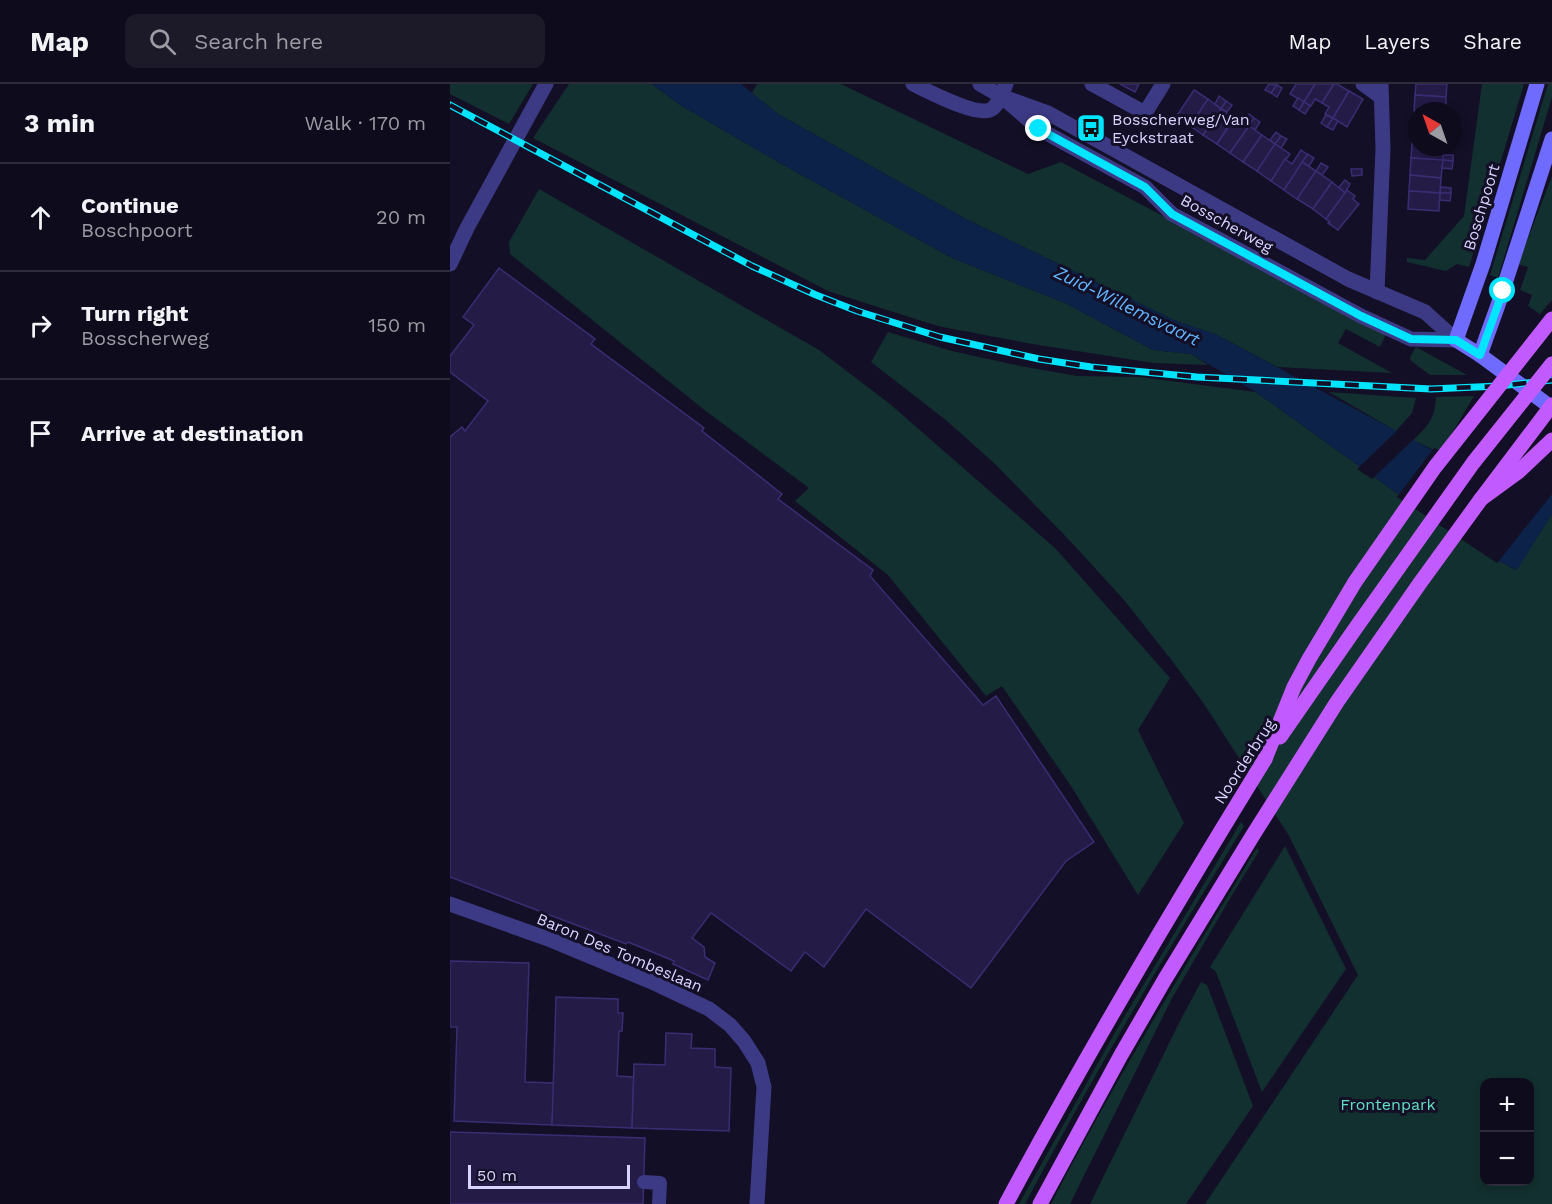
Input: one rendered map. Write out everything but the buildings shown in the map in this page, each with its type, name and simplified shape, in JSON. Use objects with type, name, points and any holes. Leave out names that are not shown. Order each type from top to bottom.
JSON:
[{"type":"main road","name":"Boschpoort","points":[[1456,340],[1483,264],[1537,84]]},
{"type":"main road","points":[[1480,355],[1552,140]]},
{"type":"main road","points":[[1265,759],[1299,677],[1355,582],[1435,467],[1552,319]]},
{"type":"main road","name":"Bosscherweg","points":[[1456,340],[1552,406]]},
{"type":"main road","name":"Noorderbrug","points":[[1006,1204],[1143,959],[1265,759],[1445,502],[1552,364]]},
{"type":"main road","points":[[1040,1204],[1121,1055],[1253,835],[1337,702],[1481,499],[1552,406]]},
{"type":"main road","points":[[1481,499],[1518,472],[1552,441]]},
{"type":"street","points":[[450,264],[467,228],[546,84]]},
{"type":"street","points":[[913,84],[965,107],[988,110],[992,109],[1003,90]]},
{"type":"street","name":"Bosscherweg","points":[[980,84],[1003,90],[1048,112],[1348,279],[1425,312],[1456,340]]},
{"type":"street","points":[[1092,84],[1145,113],[1163,84]]},
{"type":"street","points":[[1362,84],[1381,90],[1383,149],[1377,292]]},
{"type":"street","name":"Bosscherweg","points":[[1003,90],[1039,129],[1145,187],[1172,214],[1361,316],[1411,339],[1456,340]]},
{"type":"street","name":"Baron Des Tombeslaan","points":[[450,904],[551,940],[652,982],[709,1009],[730,1025],[758,1063],[764,1087],[757,1204]]},
{"type":"lane","points":[[644,1182],[660,1183],[659,1204]]},
{"type":"green space","points":[[450,84],[533,84],[509,124],[450,94]]},
{"type":"green space","points":[[569,84],[652,84],[680,105],[780,163],[952,258],[1065,303],[1153,350],[1191,354],[1208,365],[1154,363],[942,327],[828,291],[533,138]]},
{"type":"green space","points":[[757,84],[841,84],[1028,174],[1061,162],[1386,334],[1380,347],[1346,329],[1338,343],[1392,373],[1277,367],[1215,334],[1176,321],[964,218],[778,114],[752,93]]},
{"type":"green space","points":[[1482,84],[1524,84],[1469,267],[1457,264],[1446,271],[1407,262],[1407,258],[1425,260],[1464,216]]},
{"type":"green space","points":[[1548,84],[1552,84],[1552,97],[1498,278],[1490,275]]},
{"type":"green space","points":[[1552,176],[1552,300],[1540,314],[1528,306],[1532,295],[1520,290],[1528,267],[1518,264]]},
{"type":"green space","points":[[539,189],[819,350],[890,404],[1056,549],[1170,678],[1138,730],[1184,823],[1138,895],[1071,786],[1002,686],[986,696],[888,575],[795,501],[809,488],[707,412],[510,254],[509,242]]},
{"type":"green space","name":"Frontenpark","points":[[888,332],[952,351],[1078,376],[1139,377],[1256,392],[1395,492],[1516,570],[1552,514],[1552,1204],[1205,1204],[1358,975],[1288,834],[1204,704],[1173,662],[1124,600],[1073,544],[995,464],[947,421],[871,362]]},
{"type":"green space","points":[[1416,347],[1467,375],[1430,375],[1411,361],[1410,357]]},
{"type":"green space","points":[[1329,392],[1416,398],[1412,413],[1396,431]]},
{"type":"green space","points":[[1474,396],[1440,453],[1413,440],[1430,422],[1436,397]]},
{"type":"green space","points":[[1241,822],[1244,826],[1132,1013],[1025,1204],[1019,1204],[1117,1029]]},
{"type":"green space","points":[[1285,846],[1346,969],[1262,1092],[1216,972],[1210,967]]},
{"type":"green space","points":[[1257,848],[1259,851],[1171,1000],[1070,1204],[1051,1204],[1125,1069]]},
{"type":"green space","points":[[1201,982],[1207,985],[1253,1106],[1186,1204],[1090,1204],[1180,1021]]},
{"type":"water","name":"Zuid-Willemsvaart","points":[[652,84],[741,84],[778,114],[964,218],[1176,321],[1215,334],[1432,450],[1446,455],[1552,456],[1552,514],[1517,570],[1499,561],[1395,492],[1256,392],[1191,354],[1153,350],[1065,303],[952,258],[680,105]]},
{"type":"pier","points":[[1399,429],[1415,438],[1372,479],[1357,469]]},
{"type":"pier","points":[[1434,448],[1446,452],[1552,453],[1552,494],[1497,563],[1397,497]]},
{"type":"railway","points":[[450,105],[752,266],[857,311],[940,337],[1039,359],[1091,367],[1197,377],[1431,389],[1499,386],[1552,380]]},
{"type":"place","name":"Bosscherweg/Van Eyckstraat","points":[[1091,128]]},
{"type":"route","points":[[1039,129],[1145,187],[1172,214],[1361,316],[1411,339],[1456,340],[1480,355],[1503,291]]}]
